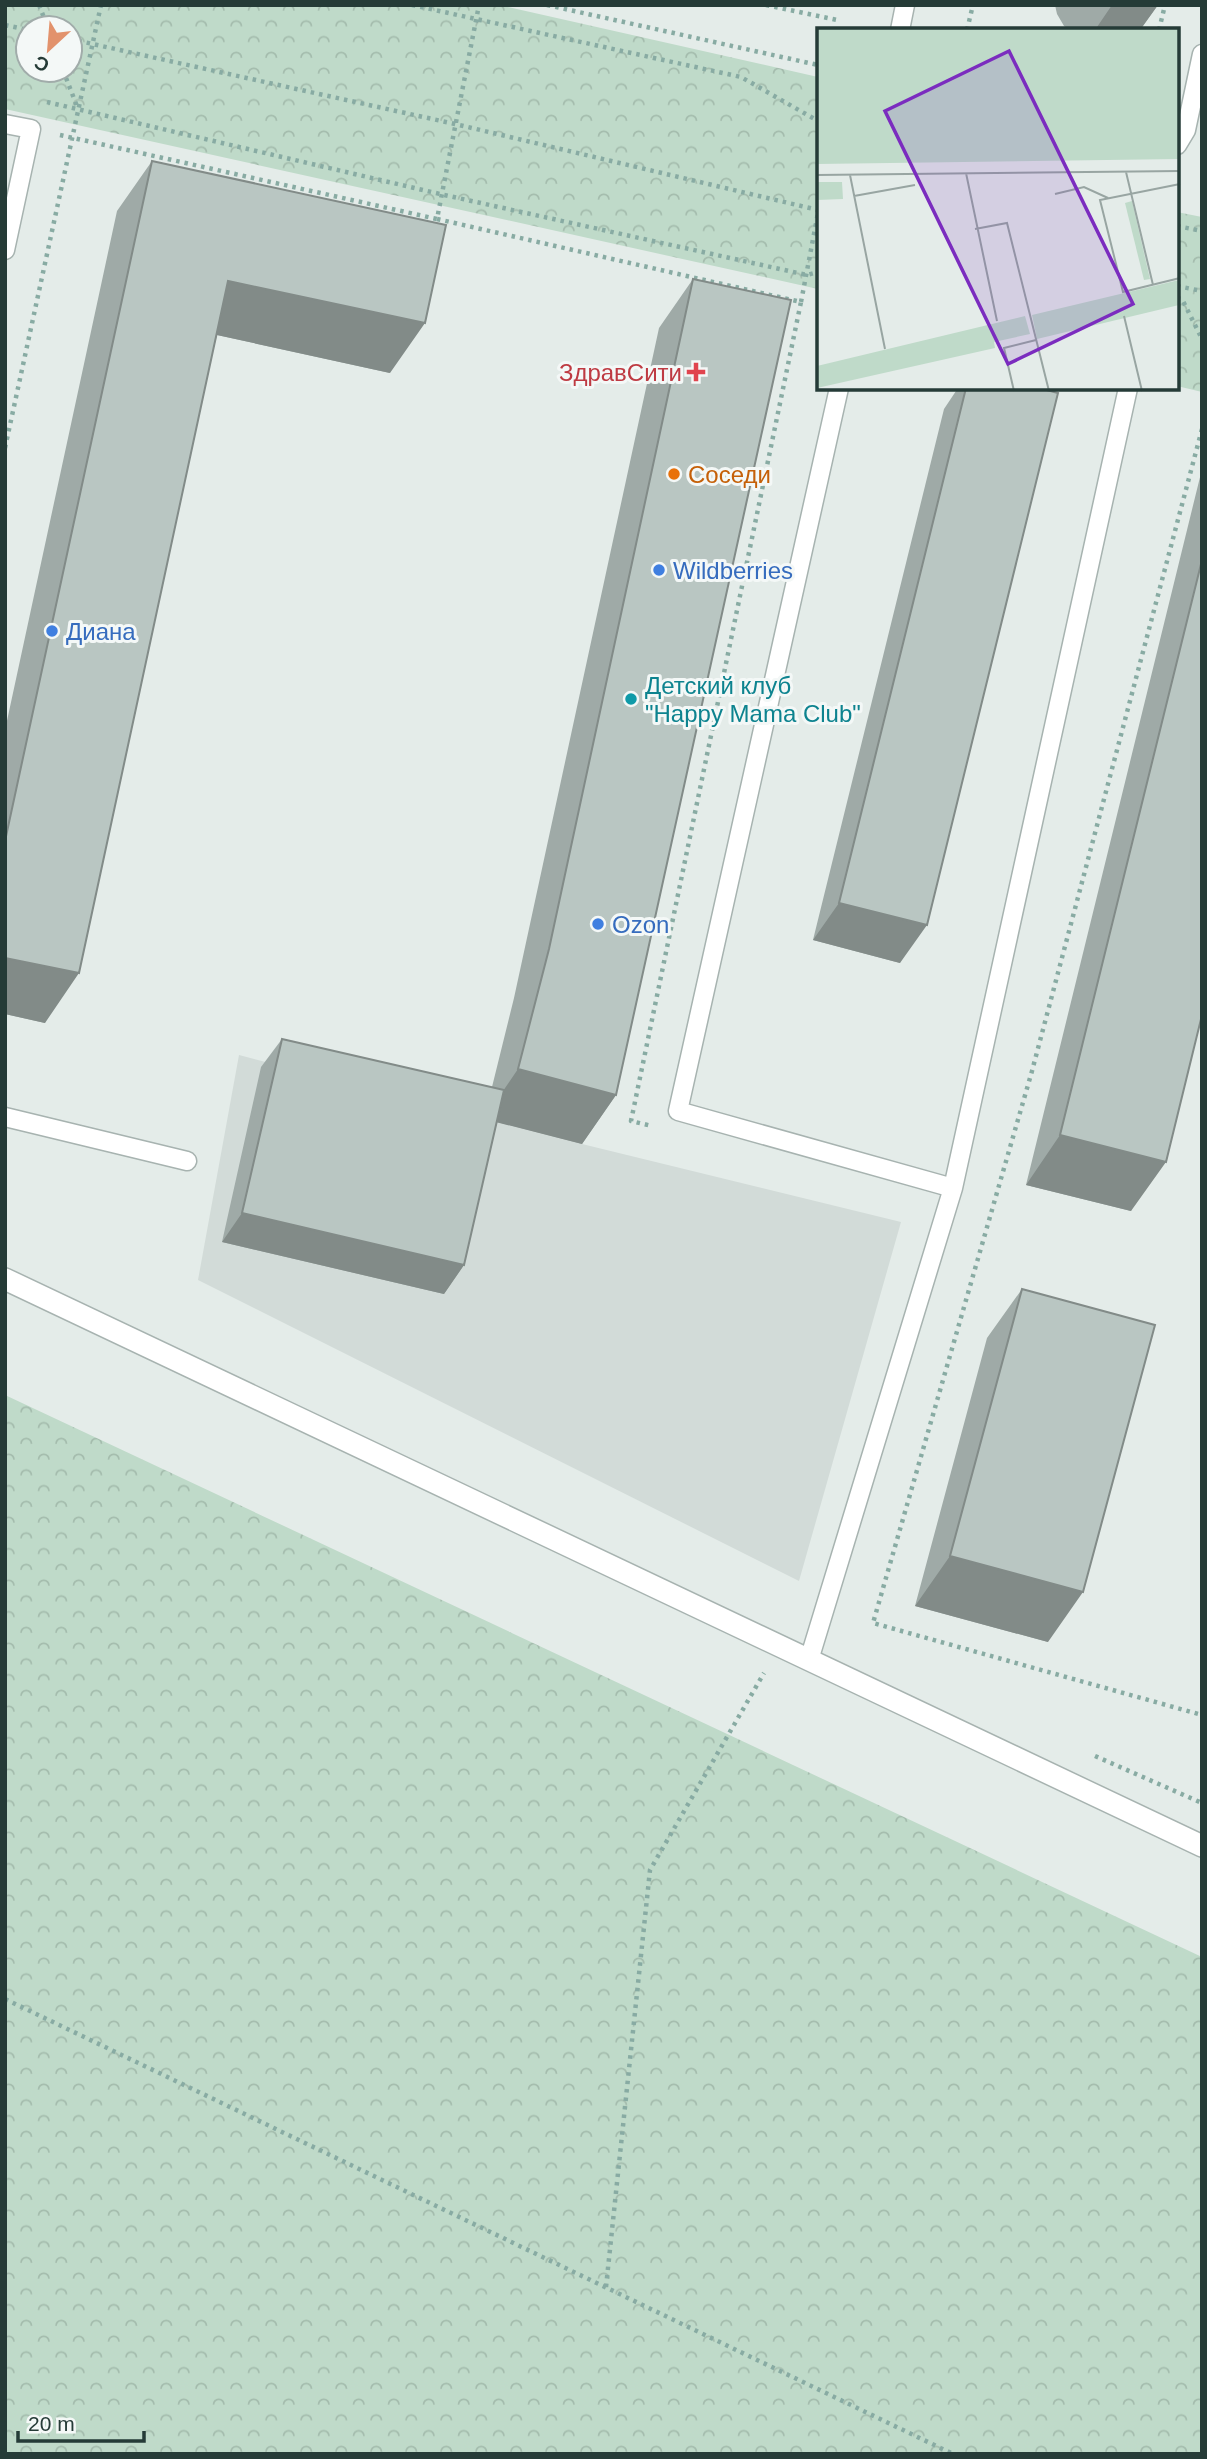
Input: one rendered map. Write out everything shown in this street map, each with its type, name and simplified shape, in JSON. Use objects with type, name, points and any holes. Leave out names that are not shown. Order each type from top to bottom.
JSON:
[{"type":"street","points":[[5,1279],[1202,1846]]},
{"type":"lane","points":[[900,28],[905,5]]},
{"type":"lane","points":[[1179,142],[1186,130],[1202,54]]},
{"type":"lane","points":[[5,124],[31,129],[5,250]]},
{"type":"lane","points":[[839,390],[678,1111],[953,1188]]},
{"type":"lane","points":[[808,1660],[953,1188],[1128,390]]},
{"type":"lane","points":[[5,1117],[187,1161]]},
{"type":"path","points":[[5,449],[101,5]]},
{"type":"path","points":[[412,5],[741,78],[817,120]]},
{"type":"path","points":[[437,219],[479,5]]},
{"type":"path","points":[[547,5],[817,65]]},
{"type":"path","points":[[766,5],[836,20]]},
{"type":"path","points":[[1160,28],[1165,5]]},
{"type":"path","points":[[967,28],[972,9]]},
{"type":"path","points":[[84,42],[455,124],[817,212]]},
{"type":"path","points":[[68,84],[78,110]]},
{"type":"path","points":[[42,101],[440,194],[807,275],[817,272]]},
{"type":"path","points":[[31,129],[801,302]]},
{"type":"path","points":[[658,1128],[631,1121],[817,218]]},
{"type":"path","points":[[1179,226],[1202,232]]},
{"type":"path","points":[[1179,286],[1202,291]]},
{"type":"path","points":[[1179,298],[1182,299],[1202,339]]},
{"type":"path","points":[[1202,429],[1035,1057],[873,1623],[1202,1715]]},
{"type":"path","points":[[606,2287],[650,1870],[766,1669]]},
{"type":"path","points":[[5,1999],[953,2454]]},
{"type":"shaded area","points":[[239,1055],[582,1144],[901,1222],[799,1581],[198,1280]]},
{"type":"green space","points":[[5,5],[499,5],[817,77],[817,289],[5,109]]},
{"type":"green space","points":[[1179,212],[1202,217],[1202,392],[1179,386]]},
{"type":"green space","points":[[5,1395],[1202,1957],[1202,2454],[5,2454]]},
{"type":"building","points":[[152,161],[446,225],[425,323],[228,281],[79,973],[5,958],[5,841]]},
{"type":"building","points":[[693,279],[791,300],[616,1095],[518,1069],[549,949]]},
{"type":"building","points":[[966,390],[1047,390],[1058,393],[927,925],[839,903]]},
{"type":"building","points":[[1202,560],[1202,1015],[1166,1162],[1060,1135]]},
{"type":"building","points":[[282,1039],[504,1090],[464,1265],[242,1213]]},
{"type":"building","points":[[1022,1289],[1155,1325],[1083,1592],[950,1556]]},
{"type":"place","name":"ЗдравСити","points":[[696,372]]},
{"type":"place","name":"Соседи","points":[[674,474]]},
{"type":"place","name":"Wildberries","points":[[659,570]]},
{"type":"place","name":"Диана","points":[[52,631]]},
{"type":"place","name":"Детский клуб \"Happy Mama Club\"","points":[[631,699]]},
{"type":"place","name":"Ozon","points":[[598,924]]}]
